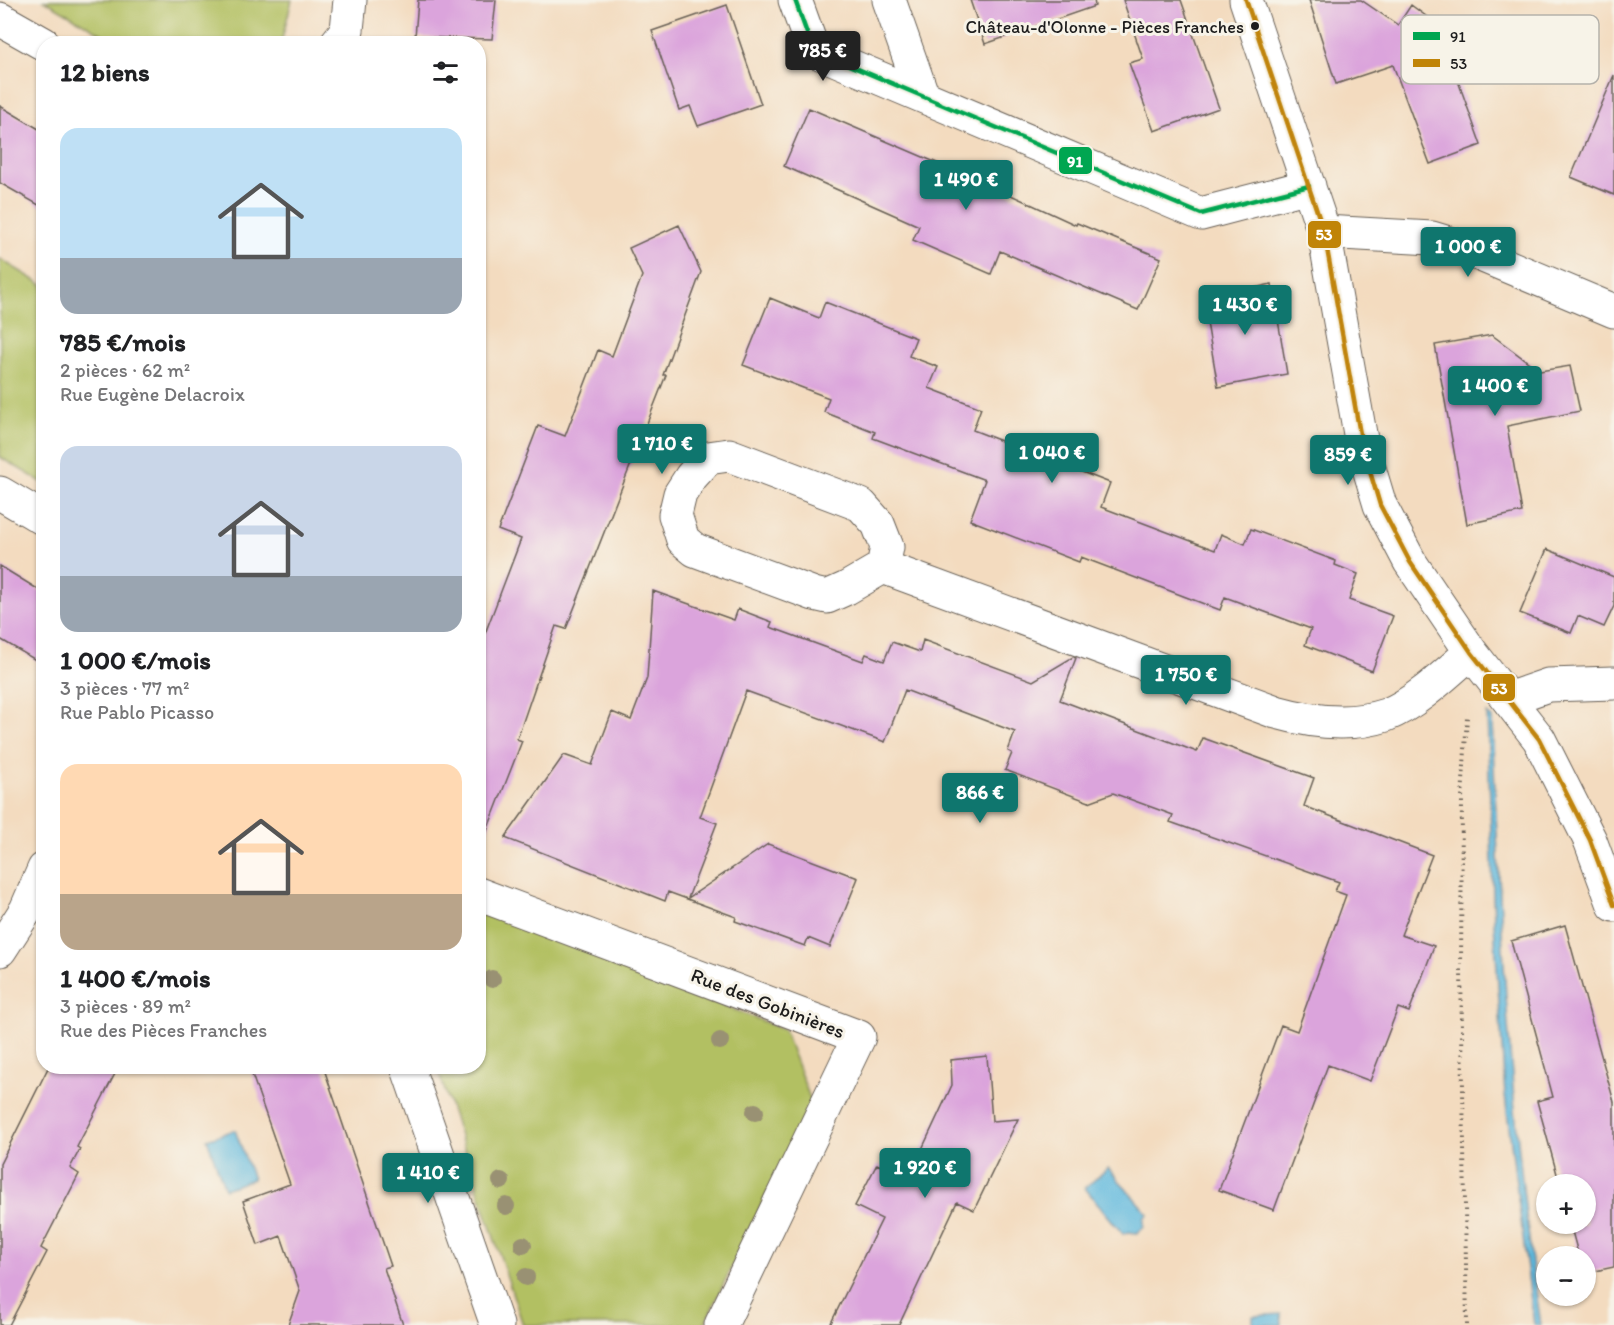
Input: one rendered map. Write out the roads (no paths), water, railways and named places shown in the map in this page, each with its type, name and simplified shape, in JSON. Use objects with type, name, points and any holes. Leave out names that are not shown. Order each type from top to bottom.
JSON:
[{"type":"street","points":[[342,36],[347,30],[350,0]]},
{"type":"street","points":[[795,0],[813,50],[922,94],[1201,214],[1309,186]]},
{"type":"street","points":[[889,0],[922,94]]},
{"type":"street","points":[[1246,0],[1324,232],[1362,445],[1380,505],[1410,562],[1471,652],[1539,739],[1590,840],[1614,905]]},
{"type":"street","points":[[0,19],[36,39]]},
{"type":"street","points":[[1324,232],[1432,238],[1462,248],[1614,311]]},
{"type":"street","points":[[729,455],[861,505],[878,524],[887,547],[883,567],[827,597],[814,594],[695,550],[683,540],[675,515],[680,494],[708,458],[729,455]]},
{"type":"street","points":[[0,493],[36,514]]},
{"type":"street","points":[[883,567],[1302,720],[1358,722],[1387,714],[1414,699],[1471,652]]},
{"type":"street","points":[[1508,699],[1548,685],[1614,683]]},
{"type":"street","points":[[0,950],[26,910],[36,887]]},
{"type":"street","name":"Rue des Gobinières","points":[[486,897],[859,1037],[721,1325]]},
{"type":"street","points":[[410,1074],[497,1325]]},
{"type":"water","points":[[1487,714],[1492,718],[1503,946],[1514,1098],[1536,1306],[1538,1306],[1541,1325],[1534,1325],[1505,1095],[1494,922]]},
{"type":"water","points":[[235,1130],[253,1179],[225,1189],[207,1139]]},
{"type":"water","points":[[1108,1168],[1148,1214],[1144,1218],[1144,1227],[1137,1233],[1123,1234],[1085,1188]]},
{"type":"water","points":[[1281,1314],[1282,1325],[1253,1325],[1253,1316]]},
{"type":"place","name":"Château-d'Olonne - Pièces Franches","points":[[1255,26]]}]
